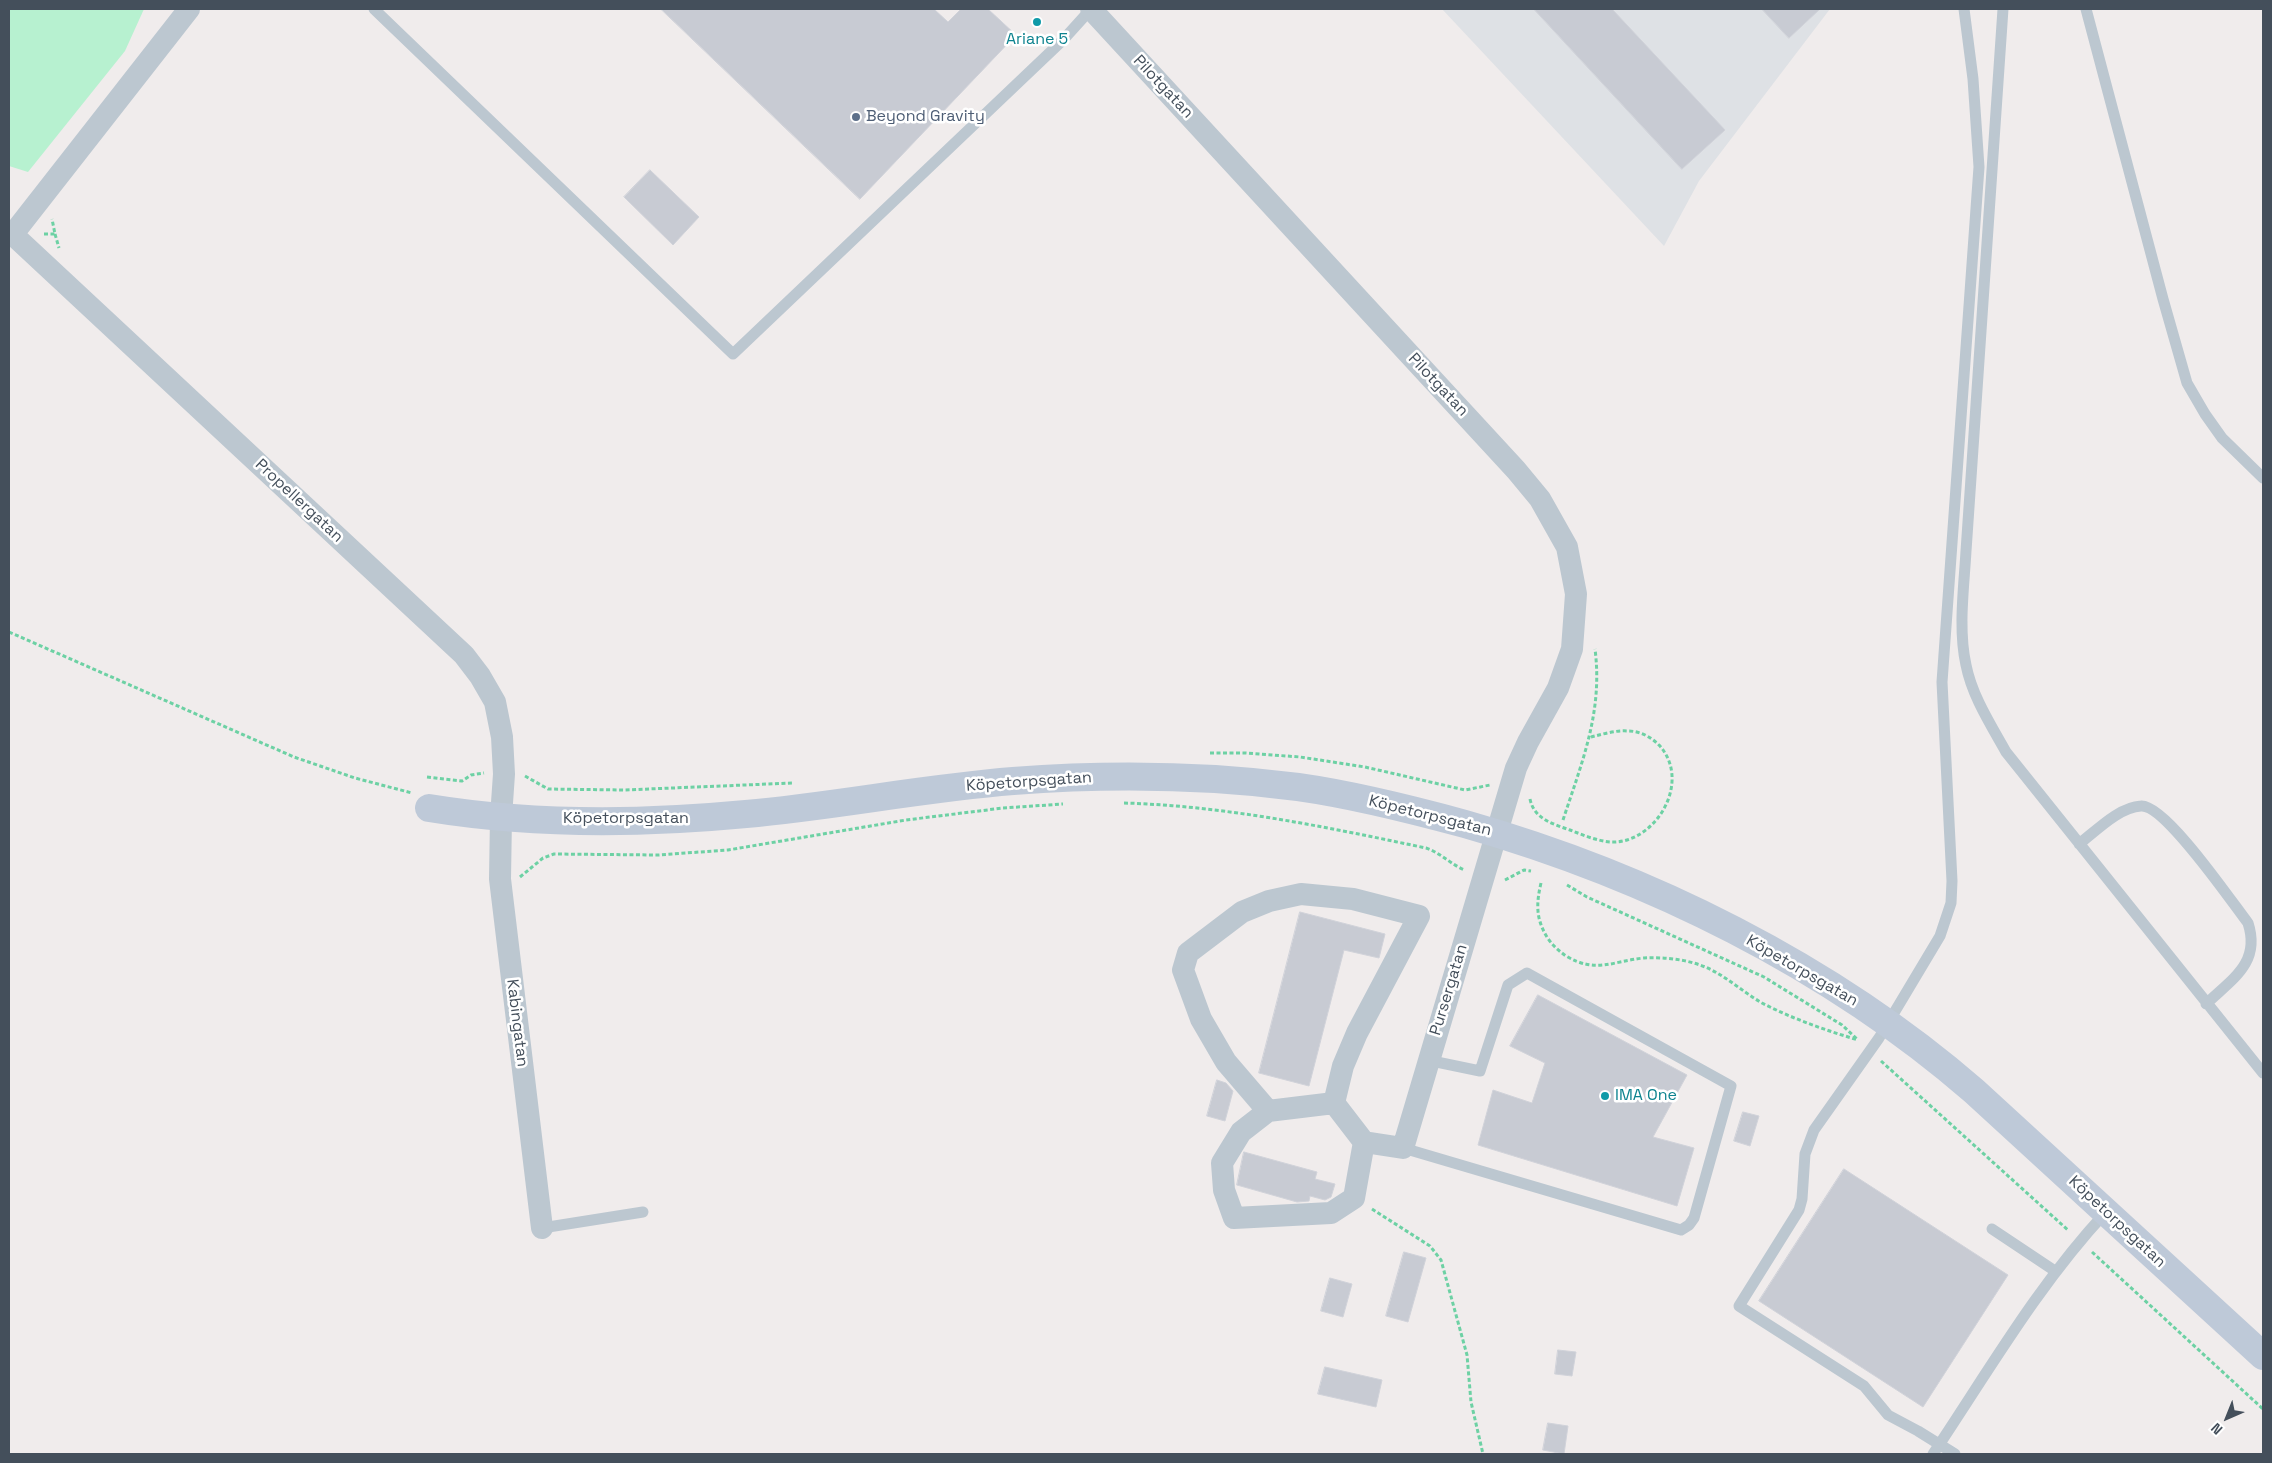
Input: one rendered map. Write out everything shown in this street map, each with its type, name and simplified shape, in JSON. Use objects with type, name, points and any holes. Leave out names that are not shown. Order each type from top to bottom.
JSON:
[{"type":"street","points":[[11,232],[188,9]]},
{"type":"street","name":"Pilotgatan","points":[[1091,9],[1516,470],[1540,499],[1555,522],[1567,547],[1576,594],[1572,649],[1558,688],[1528,742],[1508,790],[1496,833]]},
{"type":"street","name":"Propellergatan","points":[[11,232],[464,655],[480,676],[495,702],[504,760],[501,816]]},
{"type":"street","name":"Köpetorpsgatan","points":[[429,808],[501,816],[628,822],[702,818],[1011,781],[1093,776],[1159,776],[1225,780],[1300,788],[1407,808],[1496,833],[1566,855],[1694,911],[1783,958],[1889,1024],[1941,1062],[1974,1091],[2263,1356]]},
{"type":"street","name":"Kabingatan","points":[[501,816],[500,879],[542,1228]]},
{"type":"street","name":"Pursergatan","points":[[1403,1148],[1427,1060],[1496,833]]},
{"type":"street","points":[[1268,1112],[1226,1062],[1201,1019],[1183,970],[1188,953],[1242,912],[1269,901],[1301,894],[1353,899],[1419,916],[1357,1033],[1343,1066],[1334,1103]]},
{"type":"street","points":[[1334,1103],[1268,1112],[1241,1132],[1222,1163],[1224,1190],[1234,1218],[1331,1213],[1354,1198],[1364,1142]]},
{"type":"street","points":[[1334,1103],[1364,1142],[1403,1148]]},
{"type":"lane","points":[[374,9],[733,354],[1063,40],[1091,9]]},
{"type":"lane","points":[[1955,1454],[1937,1449],[1888,1415],[1864,1386],[1739,1306],[1799,1210],[1802,1199],[1805,1154],[1814,1130],[1889,1024],[1940,936],[1951,903],[1952,881],[1942,682],[1979,167],[1973,79],[1964,9]]},
{"type":"lane","points":[[2003,9],[1966,550],[1962,634],[1966,666],[1979,701],[2006,752],[2263,1073]]},
{"type":"lane","points":[[2086,9],[2163,299],[2188,383],[2204,414],[2222,438],[2263,478]]},
{"type":"lane","points":[[2079,844],[2115,817],[2131,808],[2142,806],[2156,811],[2174,828],[2248,923],[2252,936],[2252,946],[2244,968],[2206,1004]]},
{"type":"lane","points":[[1403,1148],[1681,1230],[1689,1226],[1694,1218],[1731,1086],[1527,973],[1508,984],[1480,1071],[1427,1060]]},
{"type":"lane","points":[[542,1228],[643,1212]]},
{"type":"lane","points":[[1937,1449],[2055,1272],[2106,1212]]},
{"type":"lane","points":[[1992,1229],[2055,1272]]},
{"type":"path","points":[[9,632],[294,757],[355,778],[419,796],[429,808]]},
{"type":"path","points":[[1563,820],[1591,737],[1597,677],[1595,644]]},
{"type":"path","points":[[1508,790],[1530,798],[1541,818],[1596,840],[1612,842],[1638,834],[1655,820],[1668,801],[1673,776],[1670,762],[1655,742],[1644,734],[1629,730],[1591,737]]},
{"type":"path","points":[[1116,803],[1168,804],[1339,829],[1426,848],[1439,853],[1458,868],[1502,881],[1524,870],[1540,875]]},
{"type":"path","points":[[500,879],[519,878],[543,858],[554,854],[658,855],[728,850],[906,820],[1003,808],[1070,804]]},
{"type":"path","points":[[1558,882],[1587,898],[1764,977],[1842,1025],[1871,1051]]},
{"type":"path","points":[[1541,883],[1537,912],[1541,926],[1549,941],[1562,953],[1580,963],[1612,965],[1646,958],[1681,960],[1695,963],[1722,976],[1760,1002],[1790,1017],[1858,1040]]},
{"type":"path","points":[[1354,1198],[1424,1242],[1441,1260],[1467,1355],[1471,1402],[1483,1454]]},
{"type":"shaded area","points":[[1442,9],[1830,9],[1699,181],[1664,246]]},
{"type":"green space","points":[[9,9],[144,9],[125,51],[28,172],[9,166]]},
{"type":"building","name":"Beyond Gravity","points":[[661,9],[934,9],[948,22],[961,9],[988,9],[1016,35],[860,199]]},
{"type":"building","points":[[1534,9],[1612,9],[1725,130],[1682,169]]},
{"type":"building","points":[[1762,9],[1820,9],[1789,38]]},
{"type":"building","points":[[650,170],[699,217],[673,245],[624,197]]},
{"type":"building","points":[[1300,912],[1385,934],[1379,958],[1344,950],[1309,1086],[1259,1073]]},
{"type":"building","name":"IMA One","points":[[1538,995],[1687,1075],[1653,1137],[1694,1148],[1677,1206],[1478,1145],[1493,1090],[1532,1103],[1545,1063],[1510,1046]]},
{"type":"building","points":[[1217,1080],[1226,1083],[1233,1091],[1225,1121],[1207,1116]]},
{"type":"building","points":[[1743,1112],[1759,1116],[1750,1146],[1734,1141]]},
{"type":"building","points":[[1244,1152],[1317,1172],[1315,1179],[1335,1184],[1331,1197],[1325,1200],[1310,1196],[1309,1201],[1297,1202],[1237,1185]]},
{"type":"building","points":[[1844,1169],[2008,1275],[1923,1407],[1759,1301]]},
{"type":"building","points":[[1404,1252],[1426,1258],[1408,1322],[1386,1316]]},
{"type":"building","points":[[1330,1278],[1352,1284],[1343,1317],[1321,1311]]},
{"type":"building","points":[[1558,1350],[1576,1352],[1572,1376],[1555,1374]]},
{"type":"building","points":[[1325,1367],[1382,1380],[1376,1407],[1318,1394]]},
{"type":"building","points":[[1548,1423],[1568,1426],[1564,1454],[1543,1450]]},
{"type":"place","name":"Ariane 5","points":[[1037,22]]},
{"type":"place","name":"Beyond Gravity","points":[[856,117]]},
{"type":"place","name":"IMA One","points":[[1605,1096]]}]
